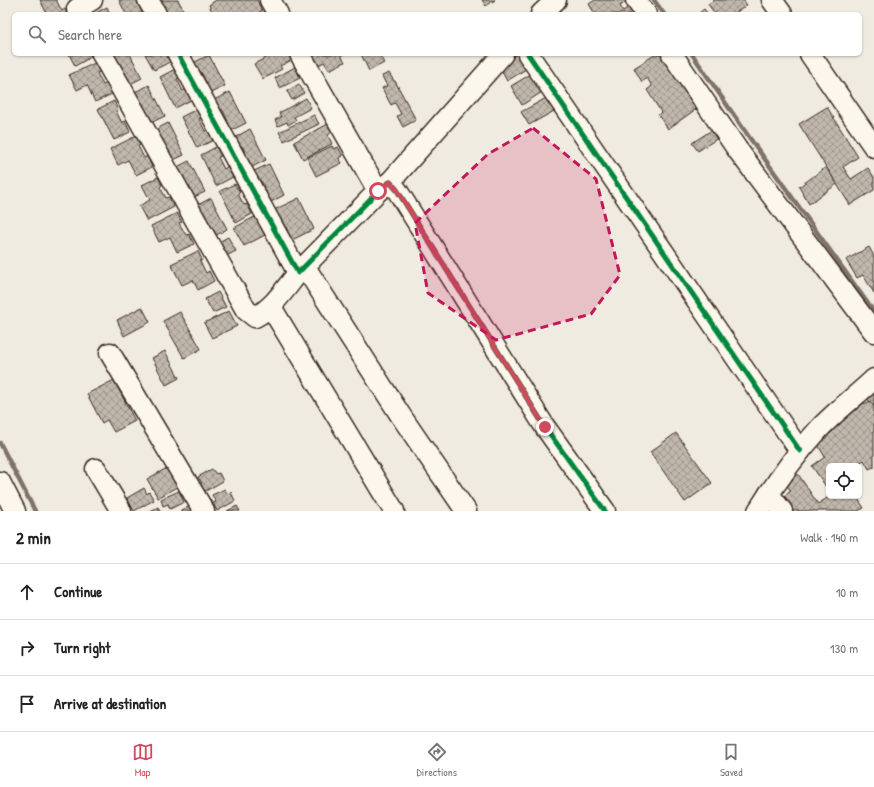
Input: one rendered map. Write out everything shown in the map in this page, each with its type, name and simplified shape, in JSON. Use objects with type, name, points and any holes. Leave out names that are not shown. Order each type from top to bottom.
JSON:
[{"type":"street","points":[[148,0],[155,12]]},
{"type":"street","points":[[270,0],[277,12]]},
{"type":"street","points":[[543,12],[556,0]]},
{"type":"street","points":[[636,0],[645,12]]},
{"type":"street","points":[[772,0],[781,12]]},
{"type":"street","points":[[103,56],[246,310],[255,317],[271,306],[302,270],[384,187],[501,56]]},
{"type":"street","points":[[179,56],[302,270],[466,511]]},
{"type":"street","points":[[301,56],[384,187],[397,190],[545,427],[604,511]]},
{"type":"street","points":[[529,56],[800,451]]},
{"type":"street","points":[[673,56],[738,149],[874,332]]},
{"type":"street","points":[[811,56],[874,147]]},
{"type":"street","points":[[271,306],[394,511]]},
{"type":"street","points":[[110,353],[204,511]]},
{"type":"street","points":[[758,511],[800,451],[838,411],[874,379]]},
{"type":"street","points":[[96,469],[120,511]]},
{"type":"street","points":[[0,482],[14,511]]},
{"type":"street","points":[[769,494],[782,511]]},
{"type":"highlighted area","points":[[533,128],[596,179],[620,275],[591,314],[496,340],[428,293],[415,223],[488,154]]},
{"type":"building","points":[[40,0],[56,0],[62,11],[65,9],[66,12],[46,12]]},
{"type":"building","points":[[119,0],[139,0],[137,2],[142,12],[125,12]]},
{"type":"building","points":[[162,0],[178,0],[183,9],[177,12],[165,12],[163,8],[165,7]]},
{"type":"building","points":[[216,0],[257,0],[262,11],[212,12],[209,5]]},
{"type":"building","points":[[482,0],[495,0],[486,6]]},
{"type":"building","points":[[595,0],[629,0],[620,6],[623,11],[633,4],[638,12],[594,12],[589,4]]},
{"type":"building","points":[[714,0],[743,0],[747,5],[737,12],[714,12],[708,4]]},
{"type":"building","points":[[107,7],[109,12],[98,12]]},
{"type":"building","points":[[70,56],[91,56],[91,57],[75,66]]},
{"type":"building","points":[[114,56],[131,56],[142,78],[126,86]]},
{"type":"building","points":[[146,56],[167,56],[170,62],[154,70]]},
{"type":"building","points":[[210,56],[225,86],[209,94],[205,85],[207,84],[201,72],[198,73],[193,63]]},
{"type":"building","points":[[269,56],[293,56],[294,59],[280,66],[282,69],[263,79],[254,64]]},
{"type":"building","points":[[312,56],[342,56],[345,62],[329,70],[324,62],[317,66]]},
{"type":"building","points":[[362,56],[380,56],[384,63],[369,71]]},
{"type":"building","points":[[514,56],[518,56],[526,69],[507,81],[499,66]]},
{"type":"building","points":[[653,56],[663,56],[699,107],[668,129],[658,115],[661,112],[647,90],[652,86],[647,78],[642,82],[634,68]]},
{"type":"building","points":[[95,63],[100,72],[97,73],[103,85],[107,83],[112,94],[95,102],[87,85],[77,90],[69,75]]},
{"type":"building","points":[[295,67],[300,78],[280,88],[275,78]]},
{"type":"building","points":[[175,69],[179,78],[177,79],[183,91],[186,89],[191,100],[175,108],[160,77]]},
{"type":"building","points":[[389,73],[395,81],[416,120],[403,127],[397,116],[401,114],[395,103],[391,105],[382,88],[387,86],[382,76]]},
{"type":"building","points":[[531,74],[542,92],[522,105],[511,86]]},
{"type":"building","points":[[299,84],[304,93],[292,100],[287,91]]},
{"type":"building","points":[[149,85],[165,116],[148,124],[143,114],[146,112],[140,100],[138,101],[133,93]]},
{"type":"building","points":[[230,92],[246,123],[230,131],[226,122],[228,121],[222,109],[219,111],[214,100]]},
{"type":"building","points":[[548,97],[556,110],[529,125],[521,112]]},
{"type":"building","points":[[306,98],[311,108],[294,117],[296,120],[288,125],[287,122],[278,126],[275,120],[281,117],[279,113]]},
{"type":"building","points":[[114,101],[118,110],[116,111],[122,123],[125,121],[130,132],[114,140],[98,109]]},
{"type":"building","points":[[827,107],[858,157],[843,167],[851,179],[868,168],[874,177],[874,190],[850,205],[799,124]]},
{"type":"building","points":[[197,109],[201,118],[199,119],[205,131],[208,129],[214,140],[197,148],[181,117]]},
{"type":"building","points":[[314,115],[319,124],[284,141],[279,132]]},
{"type":"building","points":[[168,123],[184,155],[167,163],[153,131]]},
{"type":"building","points":[[328,124],[332,132],[328,135],[332,144],[303,159],[294,142]]},
{"type":"building","points":[[715,128],[721,136],[698,151],[692,143]]},
{"type":"building","points":[[250,129],[266,160],[250,168],[246,160],[248,158],[242,146],[239,148],[234,138]]},
{"type":"building","points":[[136,136],[140,145],[138,146],[144,158],[147,156],[152,167],[136,175],[128,160],[118,165],[110,149]]},
{"type":"building","points":[[332,146],[334,149],[338,147],[343,156],[339,158],[342,163],[316,176],[307,158]]},
{"type":"building","points":[[216,147],[221,156],[218,157],[224,169],[227,167],[233,177],[216,186],[201,155]]},
{"type":"building","points":[[189,161],[205,192],[188,200],[173,169]]},
{"type":"building","points":[[269,164],[284,195],[269,203],[264,194],[267,193],[261,181],[258,182],[252,172]]},
{"type":"building","points":[[826,167],[837,184],[809,204],[799,187]]},
{"type":"building","points":[[158,177],[162,185],[160,187],[166,198],[169,197],[174,207],[147,221],[139,206],[150,200],[142,185]]},
{"type":"building","points":[[235,184],[240,192],[238,194],[244,205],[247,204],[252,214],[236,223],[220,191]]},
{"type":"building","points":[[211,198],[227,229],[211,238],[196,206]]},
{"type":"building","points":[[299,198],[314,229],[290,241],[286,232],[288,231],[282,219],[279,220],[274,210]]},
{"type":"building","points":[[177,213],[182,222],[179,223],[186,235],[189,234],[194,244],[177,252],[170,237],[159,242],[151,226]]},
{"type":"building","points":[[258,215],[264,226],[261,228],[265,235],[244,246],[234,228]]},
{"type":"building","points":[[228,237],[236,251],[224,257],[215,244]]},
{"type":"building","points":[[869,247],[874,256],[874,293],[863,275],[857,278],[846,260]]},
{"type":"building","points":[[198,251],[202,260],[200,261],[206,273],[209,271],[214,281],[198,290],[193,280],[182,285],[171,264]]},
{"type":"building","points":[[218,292],[226,307],[213,313],[205,299]]},
{"type":"building","points":[[142,307],[150,322],[124,336],[117,320]]},
{"type":"building","points":[[229,311],[237,326],[212,338],[204,323]]},
{"type":"building","points":[[180,312],[201,349],[184,358],[163,321]]},
{"type":"building","points":[[165,351],[179,378],[166,385],[152,358]]},
{"type":"building","points":[[114,380],[135,421],[114,432],[107,420],[102,423],[87,394]]},
{"type":"building","points":[[874,390],[874,407],[865,395]]},
{"type":"building","points":[[862,399],[864,404],[870,401],[874,407],[874,468],[869,469],[864,460],[859,463],[826,463],[826,487],[812,466],[825,457],[815,440]]},
{"type":"building","points":[[676,433],[712,483],[685,502],[650,452]]},
{"type":"building","points":[[169,467],[180,485],[158,498],[147,479]]},
{"type":"building","points":[[212,469],[216,474],[219,473],[223,481],[204,492],[199,484],[202,483],[198,477]]},
{"type":"building","points":[[798,474],[818,504],[826,499],[858,499],[864,508],[858,511],[786,511],[778,500],[791,491],[785,483]]},
{"type":"building","points":[[144,488],[147,494],[149,492],[154,500],[134,511],[127,498]]},
{"type":"building","points":[[225,489],[227,494],[231,492],[235,501],[217,511],[213,503],[216,502],[212,495]]},
{"type":"building","points":[[179,491],[184,502],[170,509],[168,504],[163,506],[161,499]]},
{"type":"building","points":[[190,506],[193,511],[180,511]]},
{"type":"building","points":[[237,506],[240,511],[227,511]]},
{"type":"building","points":[[158,507],[160,511],[150,511]]},
{"type":"waterway","points":[[654,0],[663,12]]},
{"type":"waterway","points":[[693,56],[749,137],[874,312]]},
{"type":"waterway","points":[[0,443],[35,511]]},
{"type":"cycle path","points":[[179,56],[298,273],[378,191],[390,182],[397,190],[545,427],[605,511]]},
{"type":"cycle path","points":[[529,56],[800,451]]},
{"type":"route","points":[[378,191],[390,182],[397,190],[545,427]]}]
